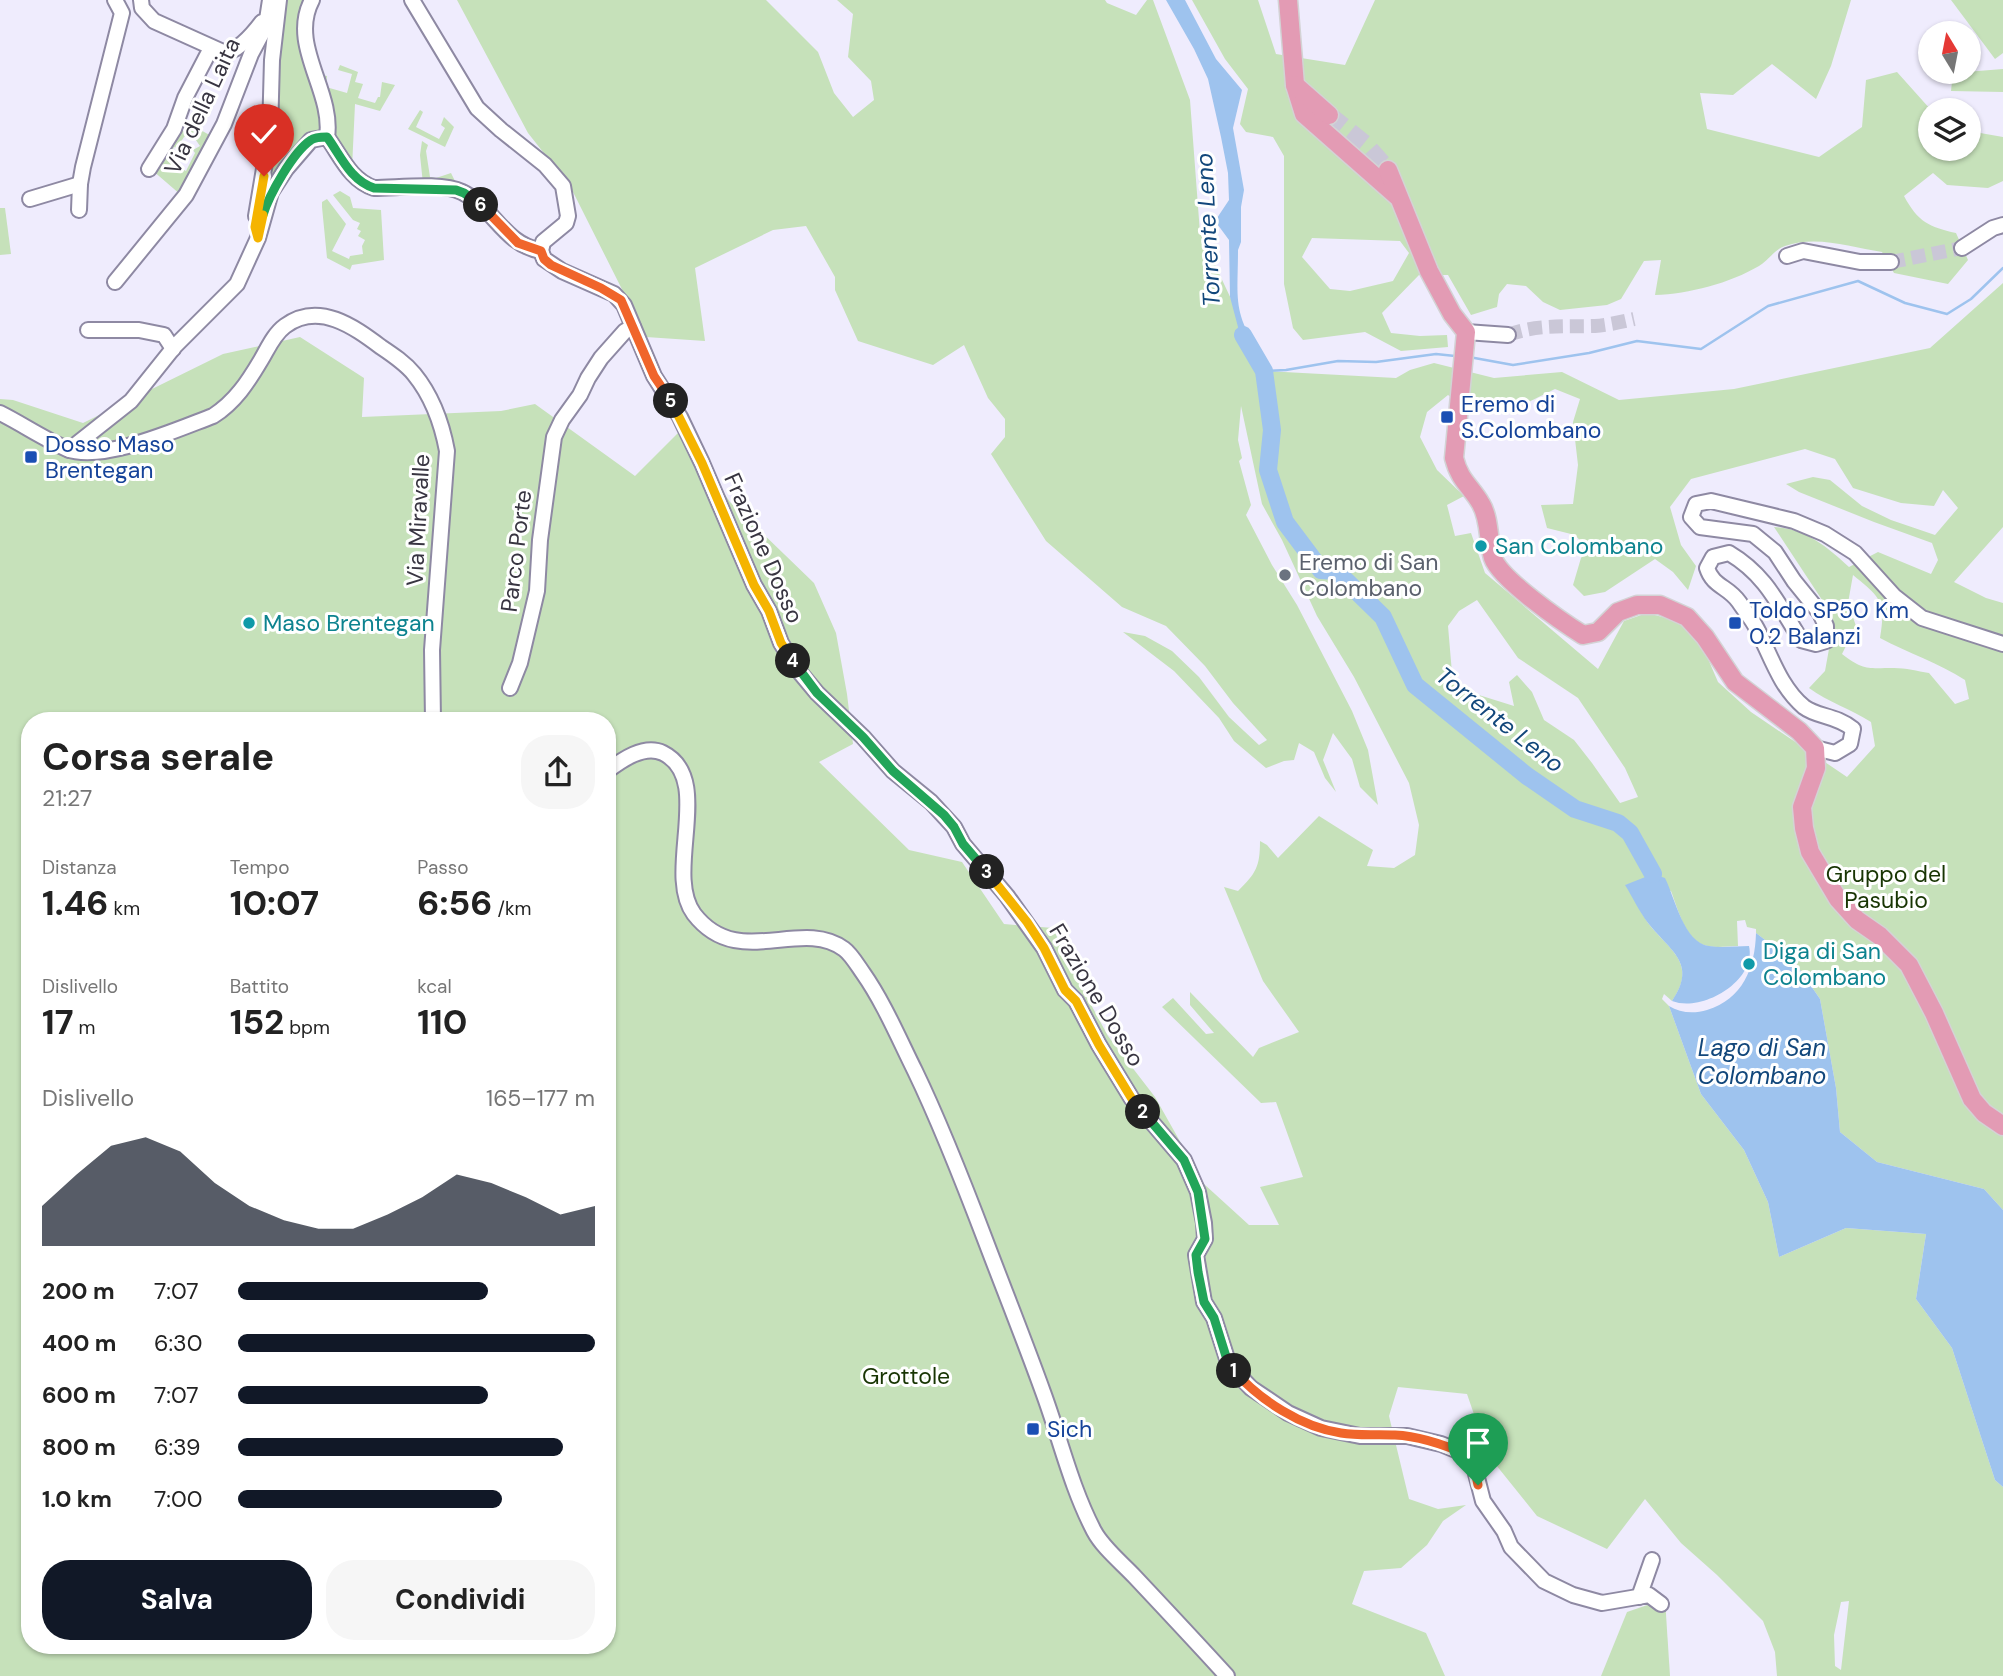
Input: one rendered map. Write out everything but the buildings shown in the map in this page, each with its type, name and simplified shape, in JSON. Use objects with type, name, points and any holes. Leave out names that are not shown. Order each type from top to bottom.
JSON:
[{"type":"main road","points":[[1287,0],[1295,85],[1304,114],[1399,199]]},
{"type":"main road","points":[[1295,85],[1329,115]]},
{"type":"main road","points":[[1388,170],[1429,271],[1466,336],[1454,458],[1457,472],[1483,506],[1494,561],[1506,576],[1561,621],[1583,635],[1598,632],[1618,612],[1637,605],[1660,605],[1687,617],[1705,637],[1735,682],[1799,731],[1815,748],[1816,768],[1802,807],[1810,852],[1838,899],[1857,920],[1880,936],[1909,965],[1934,1013],[1972,1100],[1984,1113],[2003,1126]]},
{"type":"street","points":[[79,210],[80,184],[122,13],[115,0]]},
{"type":"street","points":[[141,0],[142,8],[154,20],[225,53],[230,52],[261,24],[272,3]]},
{"type":"street","points":[[312,0],[305,17],[307,49],[328,111],[327,137],[349,171],[374,188],[450,189],[464,193],[482,206],[518,243],[541,251]]},
{"type":"street","points":[[412,0],[477,108],[545,165],[563,186],[568,207],[566,223],[543,242],[541,251],[544,259],[551,265],[614,294],[624,305],[634,329]]},
{"type":"street","points":[[258,238],[255,227],[270,133],[272,3]]},
{"type":"street","name":"Via della Laita","points":[[116,282],[186,195],[224,124],[251,54],[266,26],[272,3]]},
{"type":"street","points":[[149,169],[174,129],[185,98],[211,48]]},
{"type":"street","points":[[69,450],[131,401],[173,349],[237,285],[258,238],[271,192],[311,140],[327,137]]},
{"type":"street","points":[[30,199],[80,184]]},
{"type":"street","points":[[1962,248],[1993,228],[2003,225]]},
{"type":"street","points":[[1787,256],[1803,251],[1860,262],[1891,262]]},
{"type":"street","name":"Via Miravalle","points":[[0,413],[69,450],[91,453],[116,449],[213,416],[226,408],[237,396],[273,338],[296,320],[321,316],[334,317],[349,324],[414,373],[440,419],[447,451],[432,650],[433,712]]},
{"type":"street","name":"Parco Porte","points":[[510,688],[520,663],[537,591],[550,454],[554,437],[562,419],[580,396],[601,358],[625,331],[634,329]]},
{"type":"street","name":"Frazione Dosso","points":[[634,329],[654,376],[688,432],[750,578],[769,611],[781,643],[797,668],[817,693],[863,737],[893,771],[937,808],[954,827],[963,844],[1007,895],[1044,948],[1065,990],[1076,1001],[1132,1099],[1184,1160],[1198,1192],[1204,1223],[1205,1239],[1196,1255],[1204,1302],[1214,1318],[1229,1366],[1251,1388],[1288,1413],[1321,1428],[1367,1436],[1407,1436],[1441,1444],[1468,1455],[1474,1466],[1483,1501],[1504,1531],[1511,1547],[1544,1581],[1573,1595],[1602,1603],[1649,1595],[1661,1604]]},
{"type":"street","points":[[88,330],[153,332],[164,335],[173,349]]},
{"type":"street","points":[[1466,336],[1508,335]]},
{"type":"street","points":[[1815,748],[1835,753],[1850,744],[1853,730],[1842,720],[1806,709],[1776,671],[1756,626],[1736,597],[1711,580],[1707,568],[1713,557],[1721,553],[1729,553],[1746,563],[1765,581],[1801,640],[1816,644],[1826,640],[1826,626],[1820,613],[1775,552],[1753,534],[1700,527],[1691,517],[1696,504],[1711,501],[1794,521],[1825,534],[1855,553],[1894,596],[1922,618],[2003,644]]},
{"type":"street","points":[[616,765],[642,751],[658,751],[670,757],[681,768],[687,789],[683,883],[685,898],[710,930],[734,941],[822,940],[844,950],[864,974],[940,1123],[1044,1394],[1080,1500],[1096,1535],[1227,1676]]},
{"type":"street","points":[[1639,1597],[1652,1560]]},
{"type":"green space","points":[[281,0],[302,0],[302,13],[321,100],[323,131],[258,211]]},
{"type":"green space","points":[[457,0],[766,0],[818,52],[834,93],[853,117],[874,100],[871,81],[848,57],[853,14],[837,0],[1105,0],[1136,15],[1147,0],[1153,0],[1190,100],[1200,233],[1265,371],[1396,378],[1410,370],[1434,363],[1494,378],[1562,372],[1619,400],[1734,389],[1930,348],[2003,283],[2003,527],[1954,582],[1986,598],[2003,603],[2003,1210],[1984,1189],[1877,1162],[1840,1132],[1836,1088],[1820,999],[1796,964],[1756,933],[1756,929],[1747,927],[1745,920],[1737,921],[1738,946],[1716,947],[1700,944],[1688,932],[1671,891],[1639,881],[1626,885],[1648,923],[1672,950],[1682,967],[1679,988],[1672,1001],[1664,994],[1662,999],[1669,1006],[1701,1094],[1744,1150],[1768,1202],[1779,1257],[1846,1228],[1926,1234],[1916,1299],[1952,1348],[1995,1480],[2003,1487],[2003,1676],[1777,1676],[1775,1652],[1763,1621],[1681,1543],[1645,1499],[1607,1549],[1537,1516],[1488,1455],[1467,1394],[1398,1387],[1389,1416],[1409,1499],[1438,1509],[1466,1505],[1443,1521],[1427,1545],[1401,1568],[1364,1571],[1352,1604],[1426,1633],[1445,1676],[0,1676],[0,399],[13,400],[83,423],[223,354],[300,337],[364,378],[362,417],[501,411],[535,404],[635,476],[681,430],[730,502],[814,583],[836,633],[853,744],[819,762],[909,850],[962,862],[1004,924],[1053,928],[1108,1036],[1155,1097],[1204,1184],[1249,1225],[1279,1225],[1260,1187],[1303,1177],[1276,1102],[1261,1103],[1162,1007],[1173,998],[1206,1034],[1214,1033],[1190,1005],[1190,992],[1253,1057],[1259,1048],[1299,1032],[1263,981],[1224,887],[1238,891],[1249,879],[1258,864],[1260,841],[1278,858],[1319,816],[1373,850],[1367,866],[1394,868],[1415,855],[1419,825],[1409,783],[1354,677],[1317,616],[1262,504],[1241,406],[1238,440],[1242,458],[1239,461],[1251,505],[1246,515],[1352,711],[1368,750],[1378,805],[1360,787],[1352,759],[1333,733],[1323,760],[1336,792],[1325,778],[1314,752],[1299,743],[1294,760],[1266,768],[1234,741],[1219,718],[1174,671],[1123,632],[1145,636],[1172,651],[1199,677],[1229,717],[1259,745],[1267,740],[1233,703],[1205,666],[1166,626],[1122,607],[1046,541],[991,454],[1005,437],[1005,419],[988,398],[964,345],[933,365],[858,341],[835,290],[835,277],[806,226],[773,230],[695,268],[705,341],[646,337],[570,186],[528,133]],"holes":[[[1555,389],[1580,399],[1573,422],[1578,465],[1573,504],[1541,505],[1547,528],[1575,535],[1588,549],[1581,558],[1573,585],[1584,596],[1605,592],[1655,559],[1673,572],[1688,590],[1696,566],[1681,545],[1670,507],[1691,479],[1805,449],[1835,459],[1853,488],[1901,503],[1934,506],[1943,490],[1958,508],[1935,535],[1891,520],[1862,506],[1830,480],[1813,477],[1786,484],[1799,492],[1932,543],[1938,560],[1931,574],[1878,552],[1849,567],[1806,535],[1774,527],[1830,612],[1829,649],[1825,671],[1809,688],[1871,722],[1875,746],[1847,777],[1751,712],[1718,682],[1699,638],[1674,620],[1647,613],[1624,621],[1598,669],[1485,573],[1471,533],[1455,536],[1447,505],[1464,496],[1437,470],[1420,437],[1427,412],[1448,395],[1470,411],[1483,408],[1510,411]],[[1853,575],[1870,589],[1879,601],[1882,616],[1880,638],[1965,680],[1969,699],[1955,704],[1929,673],[1903,668],[1866,667],[1842,654],[1856,626],[1848,603]],[[1477,600],[1518,658],[1578,698],[1625,768],[1638,797],[1620,803],[1574,740],[1544,720],[1532,692],[1517,675],[1509,682],[1514,706],[1466,691],[1452,673],[1448,626],[1459,611]],[[1849,1601],[1841,1670],[1835,1666],[1834,1635],[1841,1602]]]},
{"type":"green space","points":[[1192,0],[1258,0],[1276,54],[1345,65],[1375,0],[1851,0],[1831,66],[1816,99],[1772,64],[1733,95],[1700,93],[1707,129],[1819,157],[1862,127],[1866,80],[1897,72],[1920,98],[1918,98],[1918,161],[1981,161],[1981,133],[2003,137],[2003,181],[1988,188],[1947,185],[1933,173],[1904,196],[1919,218],[1938,228],[1956,233],[1968,260],[1948,284],[1894,273],[1882,252],[1821,242],[1785,246],[1759,266],[1735,278],[1668,294],[1655,295],[1661,260],[1644,261],[1621,299],[1607,305],[1560,310],[1543,302],[1526,286],[1507,284],[1499,294],[1497,307],[1471,315],[1448,275],[1419,275],[1382,313],[1391,333],[1447,335],[1448,347],[1401,351],[1365,332],[1303,340],[1293,328],[1284,284],[1284,156],[1273,137],[1246,132],[1240,124],[1248,89],[1225,59]],"holes":[[[1312,238],[1400,241],[1409,253],[1393,281],[1350,291],[1330,289],[1302,257]]]},
{"type":"green space","points":[[1951,0],[2003,0],[2003,53],[1995,59],[1981,40],[1981,21],[1967,21]]},
{"type":"green space","points":[[340,65],[358,72],[355,82],[363,84],[358,98],[375,103],[380,97],[382,82],[395,85],[380,111],[355,104],[352,168],[331,132],[321,75],[327,76],[326,87],[347,93],[352,74],[338,70]]},
{"type":"green space","points":[[2003,69],[2003,92],[1951,91],[1952,84],[1981,84],[1981,71]]},
{"type":"green space","points":[[420,110],[423,112],[416,127],[439,139],[445,128],[441,125],[444,117],[454,127],[445,147],[408,129]]},
{"type":"green space","points":[[190,124],[213,137],[181,195],[152,170],[178,128],[185,132]],"holes":[[[191,133],[200,146],[193,150],[195,153],[186,171],[168,161],[174,147],[177,148],[184,137]]]},
{"type":"green space","points":[[422,141],[428,145],[426,151],[430,177],[436,178],[451,173],[457,185],[423,184],[420,155]]},
{"type":"green space","points":[[340,191],[350,197],[353,208],[381,210],[384,260],[352,265],[350,270],[327,258],[322,202],[327,199],[346,224],[332,251],[349,259],[350,256],[363,254],[362,246],[365,240],[358,236],[361,231],[357,229],[360,223],[353,220],[333,195]]},
{"type":"green space","points":[[0,208],[5,208],[11,254],[0,255]]},
{"type":"green space","points":[[1665,1599],[1670,1676],[1601,1676],[1627,1612]]},
{"type":"water","points":[[1166,0],[1185,0],[1216,59],[1242,90],[1233,128],[1244,190],[1241,242],[1238,250],[1238,303],[1244,325],[1259,351],[1246,357],[1230,297],[1229,240],[1215,221],[1229,200],[1228,173],[1221,137],[1208,79]]},
{"type":"water","points":[[1653,874],[1665,878],[1681,918],[1700,943],[1714,947],[1749,946],[1745,971],[1725,991],[1698,1002],[1672,1001],[1679,988],[1682,967],[1672,950],[1645,918],[1625,885]]},
{"type":"water","name":"Lago di San Colombano","points":[[1756,933],[1796,964],[1820,999],[1836,1088],[1840,1132],[1877,1162],[1984,1189],[2003,1210],[2003,1487],[1995,1480],[1952,1348],[1916,1299],[1926,1234],[1846,1228],[1779,1257],[1768,1202],[1744,1150],[1701,1094],[1669,1006],[1682,1011],[1697,1012],[1719,1005],[1730,998],[1750,970]]},
{"type":"waterway","points":[[1469,357],[1513,365],[1589,353],[1637,341],[1701,349],[1768,306],[1858,281],[1905,303],[1947,314],[1971,299],[2003,268]]},
{"type":"waterway","name":"Torrente Leno","points":[[1243,335],[1264,371],[1272,430],[1268,470],[1285,522],[1321,570],[1336,571],[1383,617],[1415,685],[1527,776],[1575,809],[1618,823],[1630,833],[1653,874]]},
{"type":"waterway","points":[[1264,371],[1338,361],[1376,362],[1436,354],[1455,356]]},
{"type":"tunnel","points":[[1329,115],[1365,144],[1388,170]]},
{"type":"tunnel","points":[[1891,262],[1962,248]]},
{"type":"tunnel","points":[[1508,335],[1540,328],[1595,326],[1634,319]]},
{"type":"place","name":"Eremo di S.Colombano","points":[[1447,417]]},
{"type":"place","name":"Dosso Maso Brentegan","points":[[31,457]]},
{"type":"place","name":"San Colombano","points":[[1481,546]]},
{"type":"place","name":"Eremo di San Colombano","points":[[1285,575]]},
{"type":"place","name":"Maso Brentegan","points":[[249,623]]},
{"type":"place","name":"Toldo SP50 Km 0.2 Balanzi","points":[[1735,623]]},
{"type":"place","name":"Diga di San Colombano","points":[[1749,964]]},
{"type":"place","name":"Sich","points":[[1033,1429]]},
{"type":"route","points":[[264,176],[255,227],[258,238],[271,192],[286,169],[311,140],[327,137],[349,171],[366,185],[374,188],[450,189],[464,193],[482,206],[518,243],[541,251],[544,259],[551,265],[614,294],[621,300],[654,376],[688,432],[781,643],[797,668],[817,693],[863,737],[893,771],[917,790],[954,827],[963,844],[1027,922],[1132,1099],[1184,1160],[1198,1192],[1204,1223],[1205,1239],[1196,1255],[1204,1302],[1214,1318],[1229,1366],[1251,1388],[1304,1422],[1338,1433],[1424,1439],[1468,1455],[1474,1466],[1478,1485]]},
{"type":"park label","name":"Gruppo del Pasubio","points":[[1886,887]]},
{"type":"park label","name":"Grottole","points":[[906,1376]]}]
